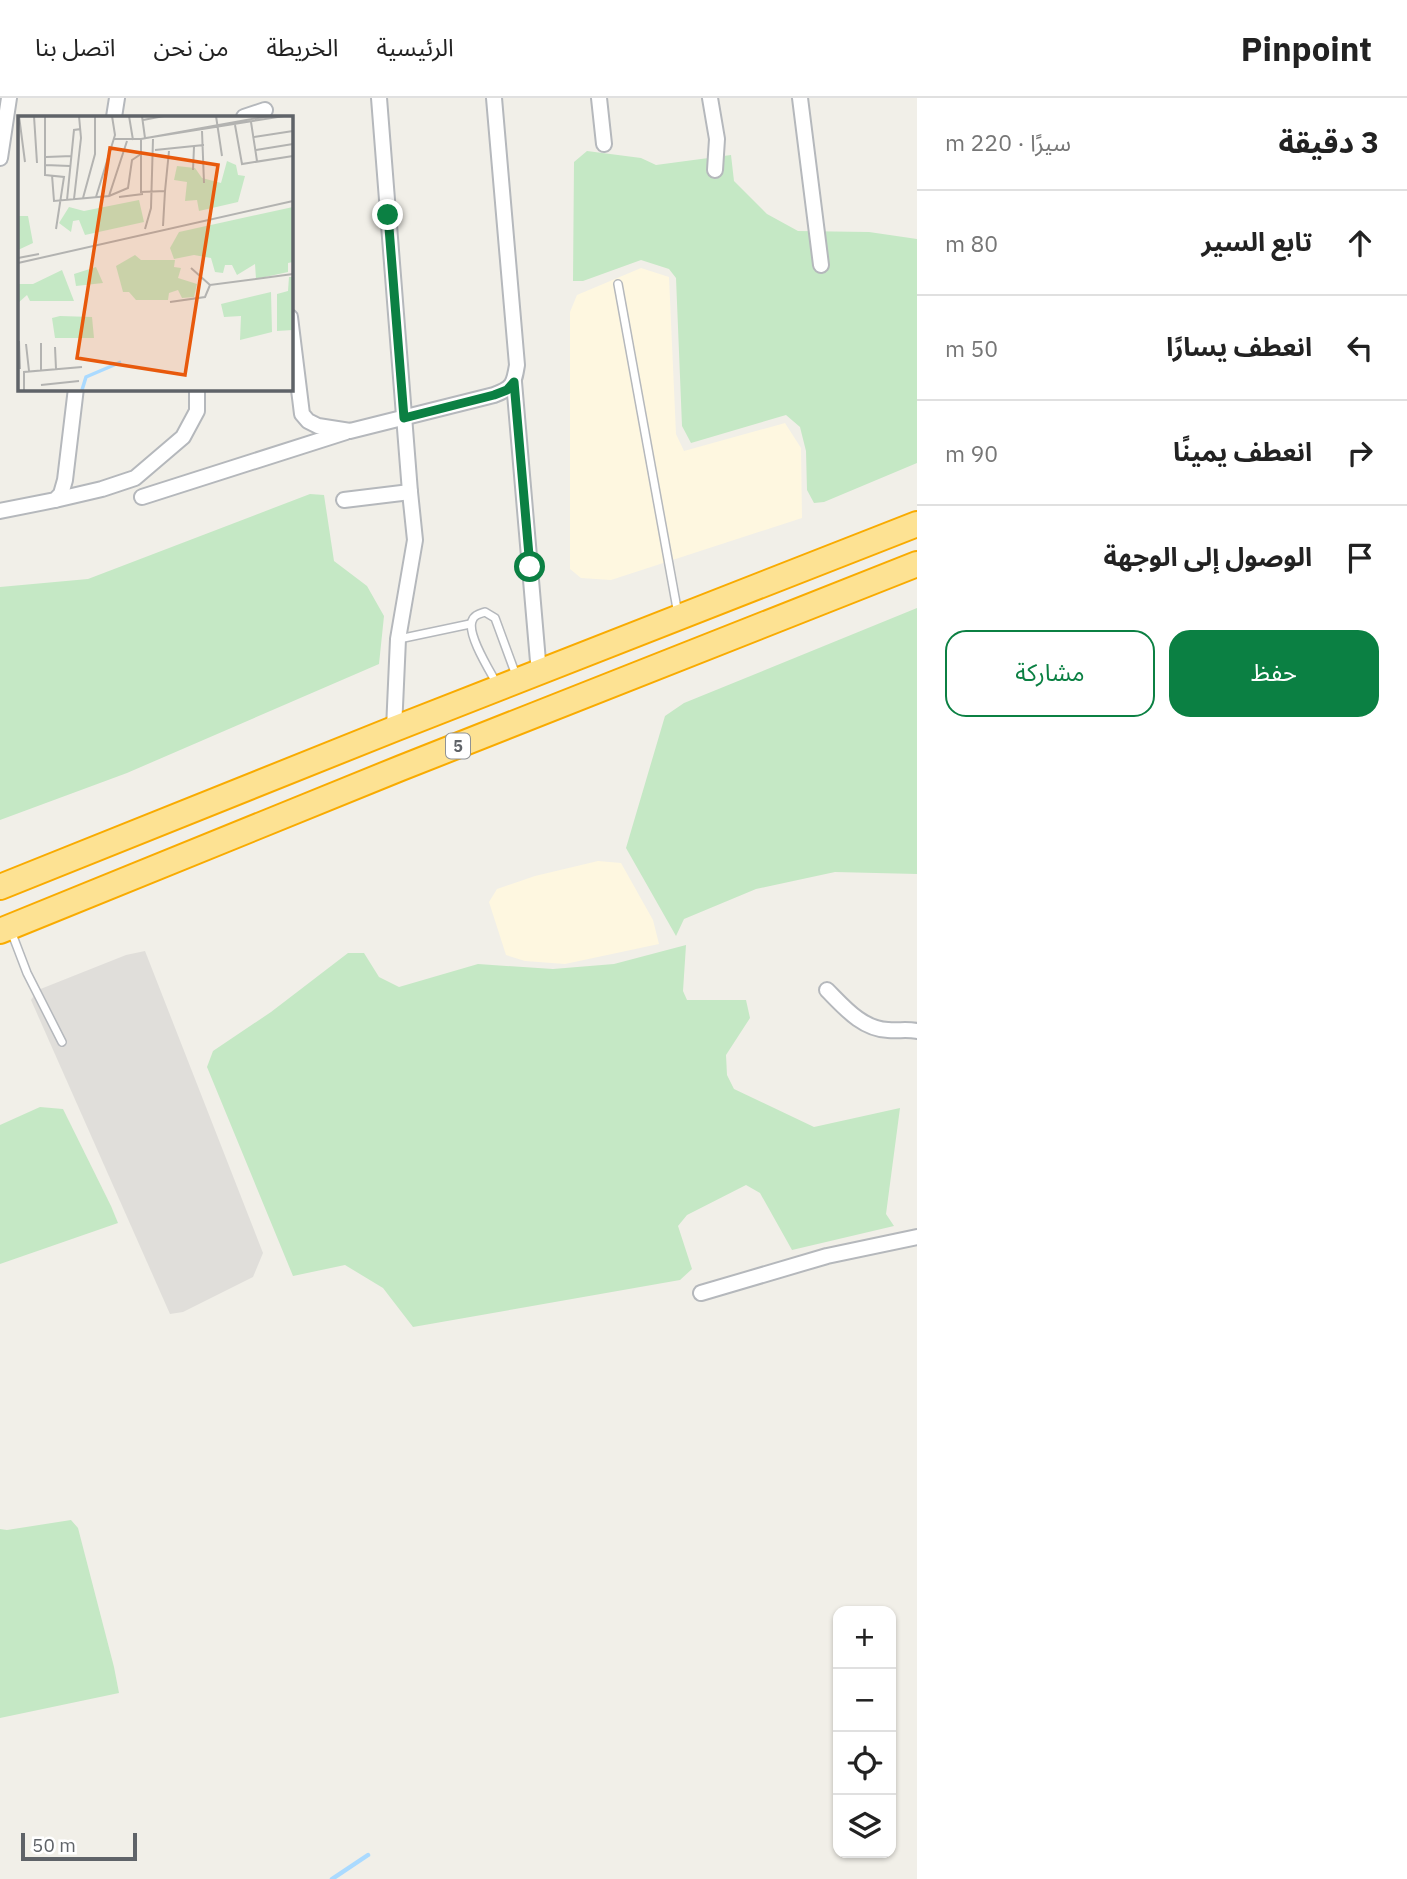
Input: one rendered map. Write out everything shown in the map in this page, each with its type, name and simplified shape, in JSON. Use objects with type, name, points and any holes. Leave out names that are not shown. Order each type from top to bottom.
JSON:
[{"type":"highway","name":"5","points":[[0,887],[917,523]]},
{"type":"highway","name":"5","points":[[5,929],[401,768],[917,564]]},
{"type":"street","points":[[0,158],[9,98]]},
{"type":"street","points":[[114,116],[117,98]]},
{"type":"street","points":[[379,98],[415,540],[398,639],[394,729]]},
{"type":"street","points":[[494,98],[517,365],[514,382],[519,681]]},
{"type":"street","points":[[599,98],[604,144]]},
{"type":"street","points":[[710,98],[717,139],[715,170]]},
{"type":"street","points":[[800,98],[821,265]]},
{"type":"street","points":[[246,116],[265,108]]},
{"type":"street","points":[[292,333],[302,414],[318,426],[350,431]]},
{"type":"street","points":[[142,497],[350,431],[494,395],[507,390],[514,382]]},
{"type":"street","points":[[55,500],[61,494],[65,480],[76,390]]},
{"type":"street","points":[[0,511],[102,489],[135,478],[183,437],[197,411],[197,390]]},
{"type":"street","points":[[344,500],[410,492]]},
{"type":"street","points":[[827,990],[860,1021],[873,1027],[917,1031]]},
{"type":"street","points":[[701,1293],[827,1256],[917,1237]]},
{"type":"lane","points":[[618,284],[679,618]]},
{"type":"lane","points":[[485,611],[495,618],[519,681],[472,636],[470,624],[476,615],[485,611]]},
{"type":"lane","points":[[398,639],[470,624]]},
{"type":"lane","points":[[5,929],[62,1042]]},
{"type":"shaded area","points":[[641,268],[669,277],[676,434],[684,451],[785,423],[801,448],[802,518],[611,580],[581,578],[570,569],[570,312],[577,295]]},
{"type":"shaded area","points":[[598,861],[621,863],[653,920],[659,944],[565,964],[525,961],[506,955],[489,902],[497,889],[535,876]]},
{"type":"shaded area","points":[[145,951],[263,1253],[253,1277],[183,1312],[170,1314],[31,1000],[38,990],[126,955]]},
{"type":"green space","points":[[587,151],[641,158],[656,165],[731,155],[734,181],[767,214],[798,231],[869,232],[917,239],[917,463],[824,502],[814,503],[807,490],[806,451],[800,427],[786,415],[691,443],[682,426],[676,278],[669,269],[641,260],[583,281],[573,281],[574,162]]},
{"type":"green space","points":[[310,494],[324,495],[334,561],[367,586],[384,616],[379,664],[127,773],[0,820],[0,587],[88,579]]},
{"type":"green space","points":[[917,608],[917,874],[835,872],[756,889],[684,919],[676,936],[626,848],[665,716],[684,703]]},
{"type":"green space","points":[[686,945],[683,991],[687,1000],[746,1000],[750,1018],[726,1055],[727,1075],[734,1089],[814,1127],[900,1108],[886,1214],[894,1226],[792,1250],[760,1193],[746,1185],[687,1215],[678,1226],[692,1269],[680,1280],[413,1327],[383,1288],[345,1265],[293,1276],[207,1067],[213,1051],[271,1012],[348,953],[364,953],[379,977],[399,987],[478,964],[553,969],[614,964]]},
{"type":"green space","points":[[40,1107],[63,1109],[118,1223],[0,1264],[0,1125]]},
{"type":"green space","points":[[71,1520],[78,1528],[119,1693],[0,1718],[0,1529]]},
{"type":"waterway","points":[[332,1879],[368,1855]]},
{"type":"route","points":[[388,215],[404,418],[494,395],[507,390],[514,382],[530,567]]}]
